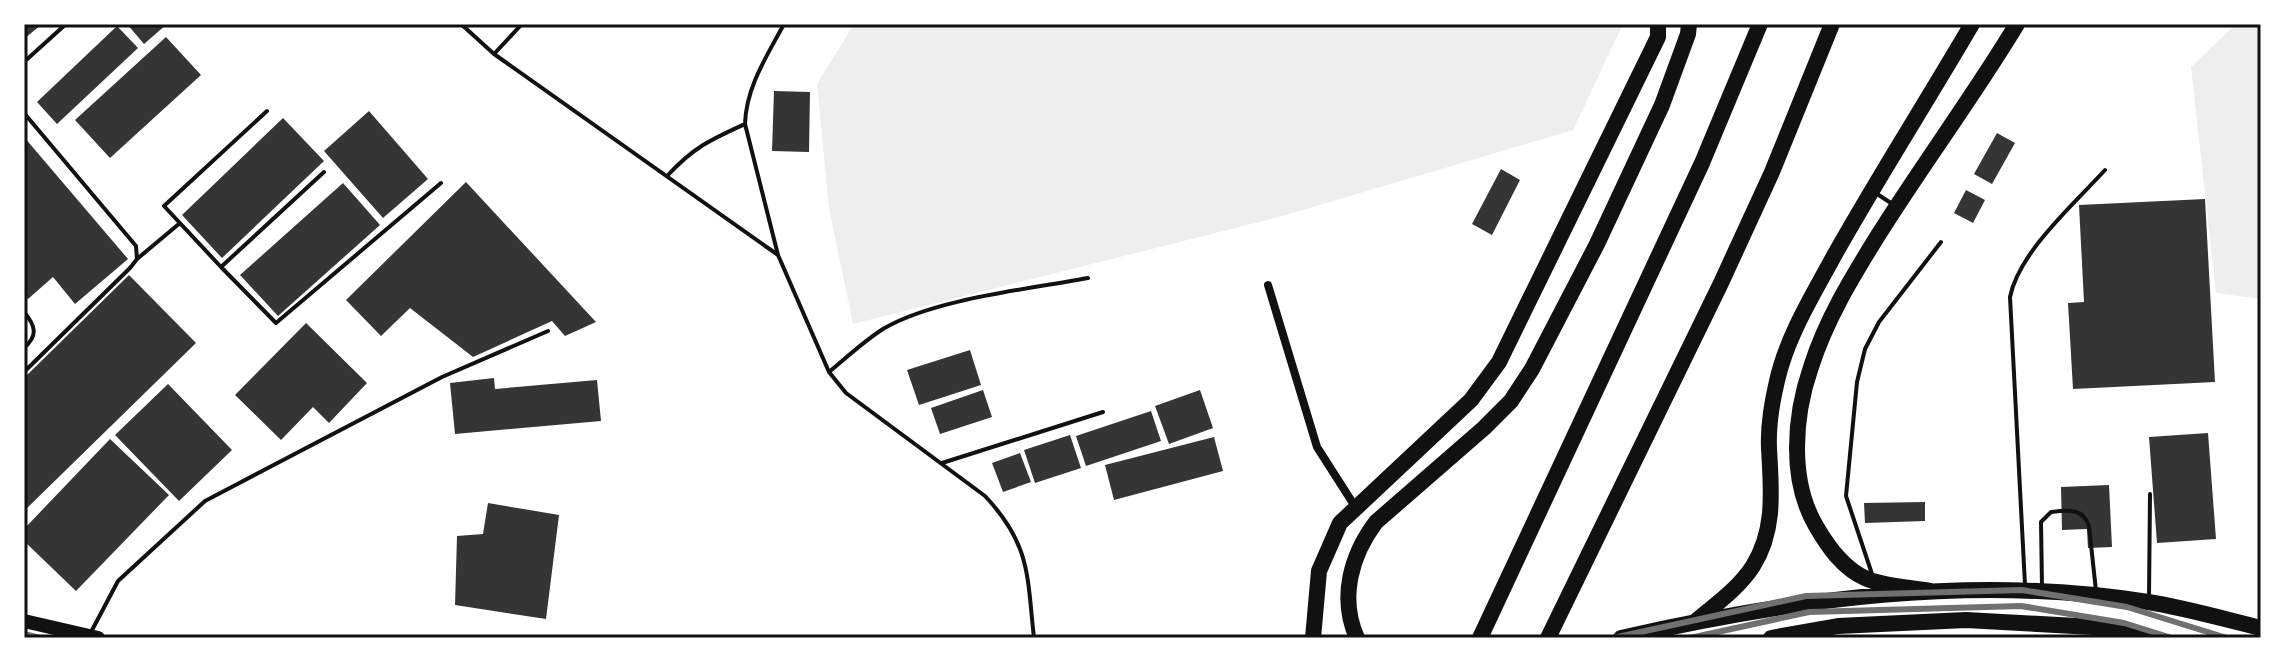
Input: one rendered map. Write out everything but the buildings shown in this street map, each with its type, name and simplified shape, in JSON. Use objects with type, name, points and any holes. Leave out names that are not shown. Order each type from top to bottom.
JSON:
[{"type":"highway","points":[[1313,638],[1319,571],[1340,523],[1471,400],[1499,362],[1658,37],[1658,24]]},
{"type":"highway","points":[[1357,638],[1349,606],[1349,580],[1355,554],[1363,539],[1376,522],[1511,401],[1532,369],[1597,244],[1662,105],[1689,24]]},
{"type":"highway","points":[[1480,638],[1702,163],[1760,24]]},
{"type":"highway","points":[[1548,638],[1772,172],[1832,24]]},
{"type":"highway","points":[[1696,621],[1732,591],[1753,567],[1765,539],[1771,509],[1769,445],[1777,379],[1799,319],[1871,190],[1972,24]]},
{"type":"highway","points":[[1931,591],[1875,581],[1849,569],[1829,547],[1804,502],[1797,439],[1805,390],[1816,353],[1841,296],[1896,206],[2017,24]]},
{"type":"highway","points":[[1621,638],[1772,607],[1931,591],[2097,596],[2149,602],[2261,628]]},
{"type":"highway","points":[[1771,638],[1966,620],[2069,632],[2112,628],[2140,637]]},
{"type":"highway","points":[[24,621],[94,637]]},
{"type":"street","points":[[1268,285],[1317,447],[1356,508]]},
{"type":"lane","points":[[24,62],[66,24]]},
{"type":"lane","points":[[461,24],[494,54],[778,255]]},
{"type":"lane","points":[[494,54],[522,24]]},
{"type":"lane","points":[[784,24],[751,89],[745,124],[778,255],[829,372],[846,393],[985,496],[1002,514],[1024,556],[1034,638]]},
{"type":"lane","points":[[267,111],[164,206],[276,323],[441,183]]},
{"type":"lane","points":[[24,113],[136,246],[137,259]]},
{"type":"lane","points":[[667,176],[688,153],[745,124]]},
{"type":"lane","points":[[2025,592],[2011,289],[2027,257],[2105,170]]},
{"type":"lane","points":[[221,267],[324,172]]},
{"type":"lane","points":[[1871,190],[1896,206]]},
{"type":"lane","points":[[24,372],[137,259],[180,223]]},
{"type":"lane","points":[[1875,581],[1846,496],[1857,382],[1865,349],[1879,322],[1941,242]]},
{"type":"lane","points":[[829,372],[883,330],[914,315],[947,305],[1088,278]]},
{"type":"lane","points":[[24,312],[35,333],[24,348]]},
{"type":"lane","points":[[94,637],[118,581],[205,501],[442,377],[548,331]]},
{"type":"lane","points":[[941,464],[1103,412]]},
{"type":"lane","points":[[2149,602],[2150,494]]},
{"type":"lane","points":[[2043,593],[2041,522],[2051,512],[2079,512],[2086,516],[2089,526],[2097,596]]},
{"type":"shaded area","points":[[854,24],[1623,24],[1573,130],[1279,217],[853,324],[829,208],[817,84]]},
{"type":"shaded area","points":[[2236,24],[2261,24],[2261,299],[2216,293],[2191,67]]},
{"type":"railway","points":[[1613,638],[1806,596],[2022,590],[2127,607],[2227,638]]},
{"type":"railway","points":[[1690,638],[1809,612],[2021,606],[2124,623],[2172,638]]},
{"type":"railway","points":[[24,634],[40,638]]}]
